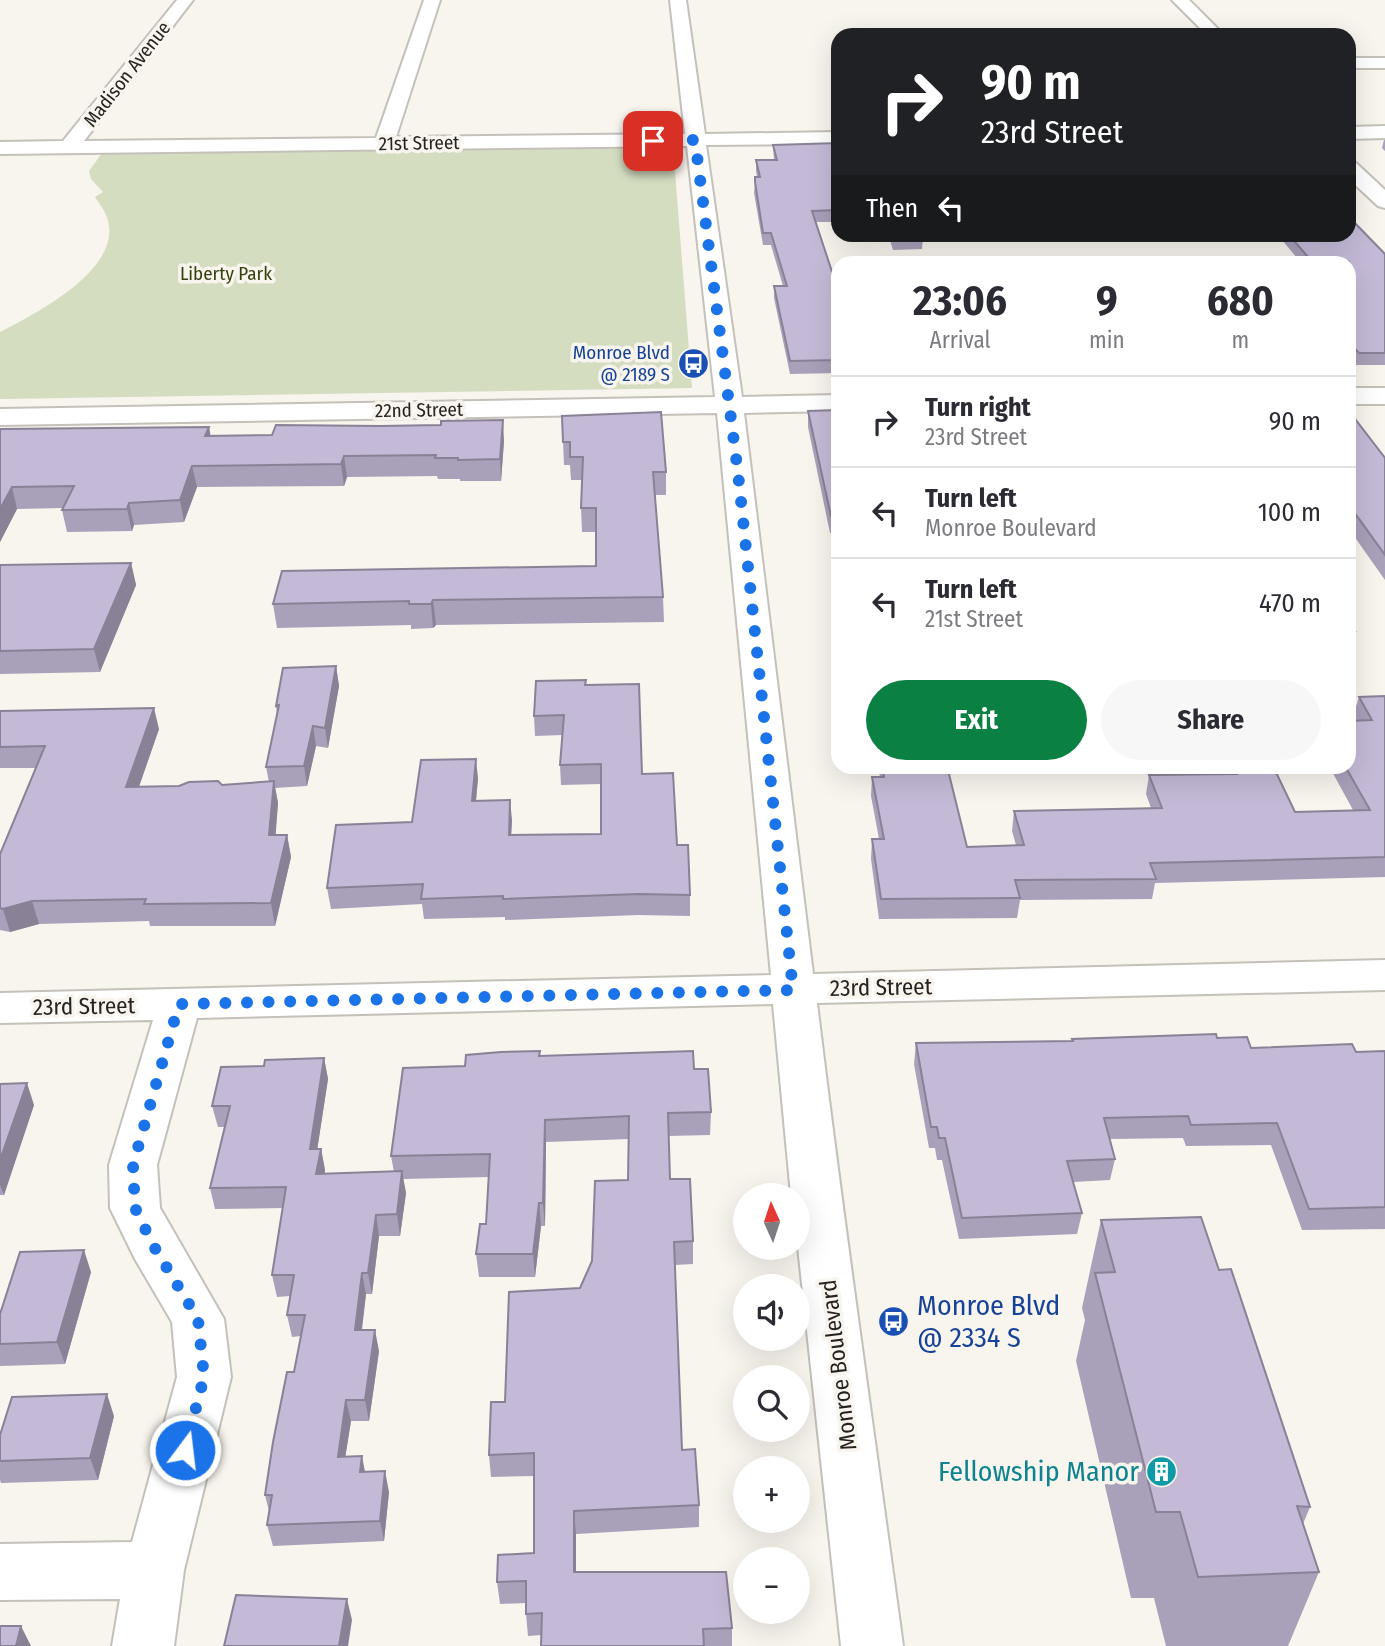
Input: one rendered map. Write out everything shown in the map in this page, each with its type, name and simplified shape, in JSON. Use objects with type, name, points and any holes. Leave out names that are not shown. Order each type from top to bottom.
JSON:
[{"type":"street","name":"Madison Avenue","points":[[69,147],[185,0]]},
{"type":"street","points":[[384,144],[432,0]]},
{"type":"street","name":"Monroe Boulevard","points":[[678,0],[738,473],[817,1208],[828,1277],[872,1646]]},
{"type":"street","points":[[1180,0],[1209,28]]},
{"type":"street","points":[[1356,63],[1385,63]]},
{"type":"street","points":[[1356,133],[1385,132]]},
{"type":"street","name":"21st Street","points":[[0,148],[831,138]]},
{"type":"street","points":[[1356,174],[1385,202]]},
{"type":"street","points":[[1356,396],[1385,396]]},
{"type":"street","name":"22nd Street","points":[[0,417],[831,403]]},
{"type":"street","name":"23rd Street","points":[[0,1008],[1385,975]]},
{"type":"street","points":[[143,1646],[154,1570],[204,1377],[198,1319],[153,1245],[135,1208],[133,1165],[179,1004]]},
{"type":"street","points":[[0,1572],[154,1570]]},
{"type":"green space","name":"Liberty Park","points":[[673,146],[692,388],[0,399],[0,332],[70,290],[99,260],[107,243],[108,222],[95,197],[103,192],[91,179],[89,171],[102,153]]},
{"type":"building","points":[[831,143],[831,210],[812,211],[831,269],[831,360],[790,361],[774,286],[787,286],[771,233],[763,233],[755,182],[755,177],[760,177],[756,160],[777,160],[773,145]]},
{"type":"building","points":[[1356,224],[1385,254],[1385,353],[1359,353],[1356,350],[1356,256],[1307,256],[1295,242],[1356,242]]},
{"type":"building","points":[[831,410],[831,516],[808,411]]},
{"type":"building","points":[[661,412],[666,472],[653,472],[663,597],[433,600],[431,604],[409,604],[409,601],[273,604],[282,571],[596,566],[596,508],[581,508],[583,457],[570,457],[570,442],[563,442],[562,416]]},
{"type":"building","points":[[503,420],[500,459],[458,460],[435,458],[436,455],[344,456],[341,464],[192,466],[180,500],[129,503],[127,509],[62,510],[74,486],[12,487],[0,509],[0,429],[209,427],[205,436],[272,435],[276,425],[441,425],[441,421]]},
{"type":"building","points":[[1356,420],[1385,458],[1385,555],[1356,515]]},
{"type":"building","points":[[131,563],[94,649],[0,651],[0,565]]},
{"type":"building","points":[[336,666],[325,728],[313,726],[304,766],[266,767],[279,705],[276,706],[283,668]]},
{"type":"building","points":[[586,680],[585,685],[639,684],[642,774],[673,773],[677,845],[688,845],[690,895],[421,899],[423,884],[327,888],[336,825],[412,822],[421,760],[476,759],[472,801],[510,800],[509,835],[601,834],[601,764],[560,765],[564,715],[534,716],[536,681]]},
{"type":"building","points":[[1385,696],[1385,857],[1150,863],[1156,879],[1015,880],[1020,898],[881,899],[872,839],[884,839],[872,777],[884,777],[884,774],[949,774],[967,847],[1024,845],[1014,811],[1162,808],[1149,775],[1277,774],[1295,812],[1370,810],[1350,774],[1356,774],[1356,721],[1372,720],[1359,697]]},
{"type":"building","points":[[154,708],[126,787],[179,786],[189,782],[218,781],[222,785],[274,781],[269,835],[287,835],[271,903],[144,904],[146,899],[32,901],[0,908],[0,854],[45,746],[0,747],[0,711]]},
{"type":"building","points":[[1216,1034],[1217,1038],[1247,1037],[1251,1048],[1352,1044],[1356,1052],[1385,1051],[1385,1207],[1309,1209],[1277,1123],[1191,1125],[1188,1116],[1104,1118],[1115,1159],[1067,1161],[1082,1213],[962,1218],[945,1138],[939,1138],[937,1127],[931,1127],[916,1043],[1073,1041],[1072,1039]]},
{"type":"building","points":[[540,1051],[539,1056],[693,1051],[694,1069],[708,1069],[711,1112],[668,1113],[670,1179],[690,1179],[693,1241],[674,1242],[682,1450],[695,1449],[699,1505],[574,1511],[574,1572],[726,1572],[732,1628],[703,1629],[704,1646],[541,1646],[542,1613],[526,1614],[526,1581],[497,1582],[498,1555],[534,1553],[534,1453],[489,1455],[491,1402],[505,1402],[509,1292],[580,1288],[592,1261],[595,1181],[628,1180],[629,1116],[545,1120],[543,1203],[539,1203],[533,1254],[476,1254],[480,1224],[486,1224],[490,1154],[391,1156],[403,1068],[465,1066],[466,1055]]},
{"type":"building","points":[[324,1058],[310,1149],[321,1149],[316,1174],[402,1171],[397,1214],[376,1215],[368,1273],[362,1273],[355,1330],[375,1330],[365,1400],[346,1400],[338,1457],[362,1456],[360,1472],[385,1471],[380,1521],[267,1525],[272,1495],[265,1495],[273,1442],[287,1372],[294,1372],[305,1315],[287,1315],[294,1275],[272,1275],[286,1187],[210,1188],[230,1106],[212,1106],[221,1067],[264,1066],[265,1060]]},
{"type":"building","points":[[27,1083],[0,1160],[0,1084]]},
{"type":"building","points":[[1201,1217],[1219,1270],[1231,1269],[1310,1507],[1297,1506],[1319,1572],[1198,1577],[1180,1512],[1156,1512],[1095,1273],[1115,1272],[1101,1220]]},
{"type":"building","points":[[84,1250],[57,1342],[0,1344],[0,1314],[20,1252]]},
{"type":"building","points":[[107,1394],[90,1458],[0,1461],[0,1435],[12,1397]]},
{"type":"building","points":[[236,1595],[347,1599],[339,1646],[224,1646]]},
{"type":"building","points":[[0,1626],[21,1626],[16,1646],[0,1646]]},
{"type":"place","name":"Monroe Blvd @ 2189 S","points":[[693,363]]},
{"type":"place","name":"Monroe Blvd @ 2334 S","points":[[894,1321]]},
{"type":"place","name":"Fellowship Manor","points":[[1162,1471]]},
{"type":"route","points":[[185,1450],[204,1377],[198,1319],[153,1245],[135,1208],[133,1165],[179,1004],[793,990],[738,473],[695,140],[653,141]]}]
